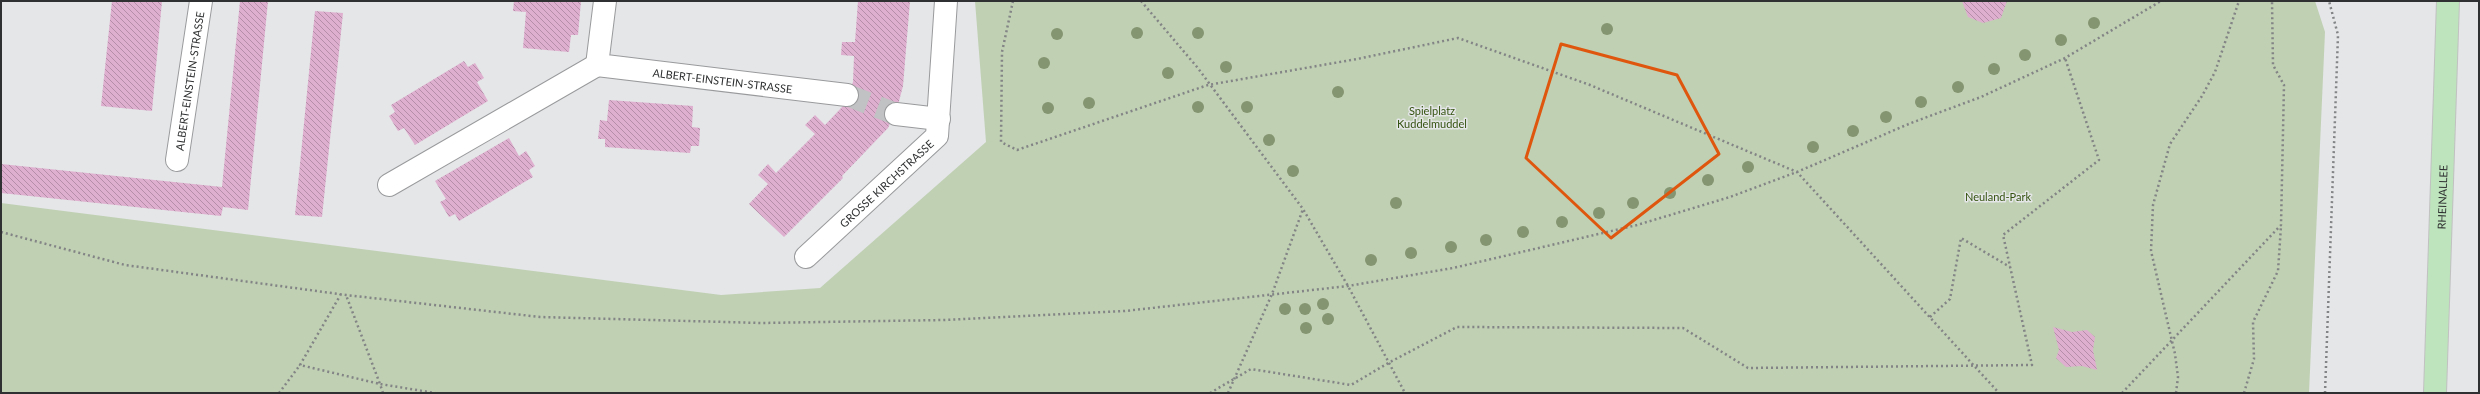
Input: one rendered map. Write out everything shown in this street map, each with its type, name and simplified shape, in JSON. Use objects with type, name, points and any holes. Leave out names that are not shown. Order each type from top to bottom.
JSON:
[{"type":"main road","name":"RHEINALLEE","points":[[2435,393],[2448,1]]},
{"type":"street","name":"ALBERT-EINSTEIN-STRASSE","points":[[177,160],[201,1]]},
{"type":"street","points":[[389,185],[597,64],[605,1]]},
{"type":"street","name":"GROSSE KIRCHSTRASSE","points":[[806,257],[937,136],[946,1]]},
{"type":"street","name":"ALBERT-EINSTEIN-STRASSE","points":[[597,64],[848,95]]},
{"type":"street","points":[[896,114],[938,119]]},
{"type":"path","points":[[1013,1],[1002,52],[1001,142],[1017,150],[1208,85],[1357,59],[1458,38],[1590,85],[1797,172],[1999,393]]},
{"type":"path","points":[[1141,1],[1197,67],[1208,85],[1303,210],[1348,286],[1390,362],[1405,393]]},
{"type":"path","points":[[1,232],[125,265],[346,295],[540,317],[762,323],[943,320],[1125,311],[1348,286],[1453,268],[1637,225],[1730,197],[1797,172],[1911,123],[1981,97],[2065,58],[2161,1]]},
{"type":"path","points":[[2176,393],[2178,376],[2171,338],[2151,252],[2153,205],[2170,144],[2202,96],[2214,72],[2239,1]]},
{"type":"path","points":[[2244,393],[2254,360],[2253,322],[2278,271],[2281,225],[2284,84],[2273,65],[2272,1]]},
{"type":"path","points":[[2325,393],[2338,35],[2329,1]]},
{"type":"path","points":[[1210,393],[1251,369],[1351,385],[1390,362],[1457,327],[1682,328],[1748,368],[1973,364],[2032,365],[2003,235],[2099,160],[2065,58]]},
{"type":"path","points":[[1228,393],[1272,294],[1303,210]]},
{"type":"path","points":[[2122,393],[2171,338],[2281,225]]},
{"type":"path","points":[[1930,317],[1950,299],[1960,238],[2010,267]]},
{"type":"path","points":[[279,393],[300,365],[341,294]]},
{"type":"path","points":[[346,295],[383,393]]},
{"type":"path","points":[[300,365],[380,384],[435,393]]},
{"type":"highlighted area","points":[[1561,44],[1677,75],[1719,154],[1611,238],[1526,158]]},
{"type":"green space","name":"Neuland-Park","points":[[975,1],[2315,1],[2325,32],[2309,393],[1,393],[1,203],[721,295],[820,288],[986,142]]},
{"type":"building","points":[[112,1],[162,1],[152,111],[101,106]]},
{"type":"building","points":[[240,1],[268,1],[248,210],[223,207],[221,216],[1,193],[1,164],[222,187]]},
{"type":"building","points":[[514,1],[581,1],[578,35],[571,35],[569,52],[523,48],[526,12],[513,11]]},
{"type":"building","points":[[858,1],[910,1],[903,86],[898,105],[888,128],[842,176],[843,178],[784,237],[749,204],[768,184],[758,175],[768,164],[776,173],[815,134],[805,125],[815,115],[825,125],[843,106],[853,82],[854,56],[841,55],[842,42],[855,42]]},
{"type":"building","points":[[1962,1],[2007,1],[2001,18],[1983,23],[1968,17]]},
{"type":"building","points":[[315,11],[343,13],[322,217],[295,215]]},
{"type":"building","points":[[464,61],[468,67],[475,63],[484,78],[477,82],[488,101],[415,145],[404,128],[398,131],[389,116],[395,112],[391,105]]},
{"type":"building","points":[[609,100],[693,106],[692,127],[700,128],[699,146],[691,146],[690,153],[605,147],[605,139],[598,139],[600,120],[607,121]]},
{"type":"building","points":[[509,138],[519,156],[526,151],[535,166],[529,170],[533,177],[459,221],[455,214],[449,217],[440,202],[446,199],[435,181]]},
{"type":"building","points":[[2053,327],[2072,332],[2087,330],[2095,337],[2093,350],[2097,370],[2082,366],[2066,367],[2056,358],[2059,350]]},
{"type":"tunnel","points":[[847,95],[896,114]]},
{"type":"park label","name":"Spielplatz Kuddelmuddel","points":[[1432,116]]}]
